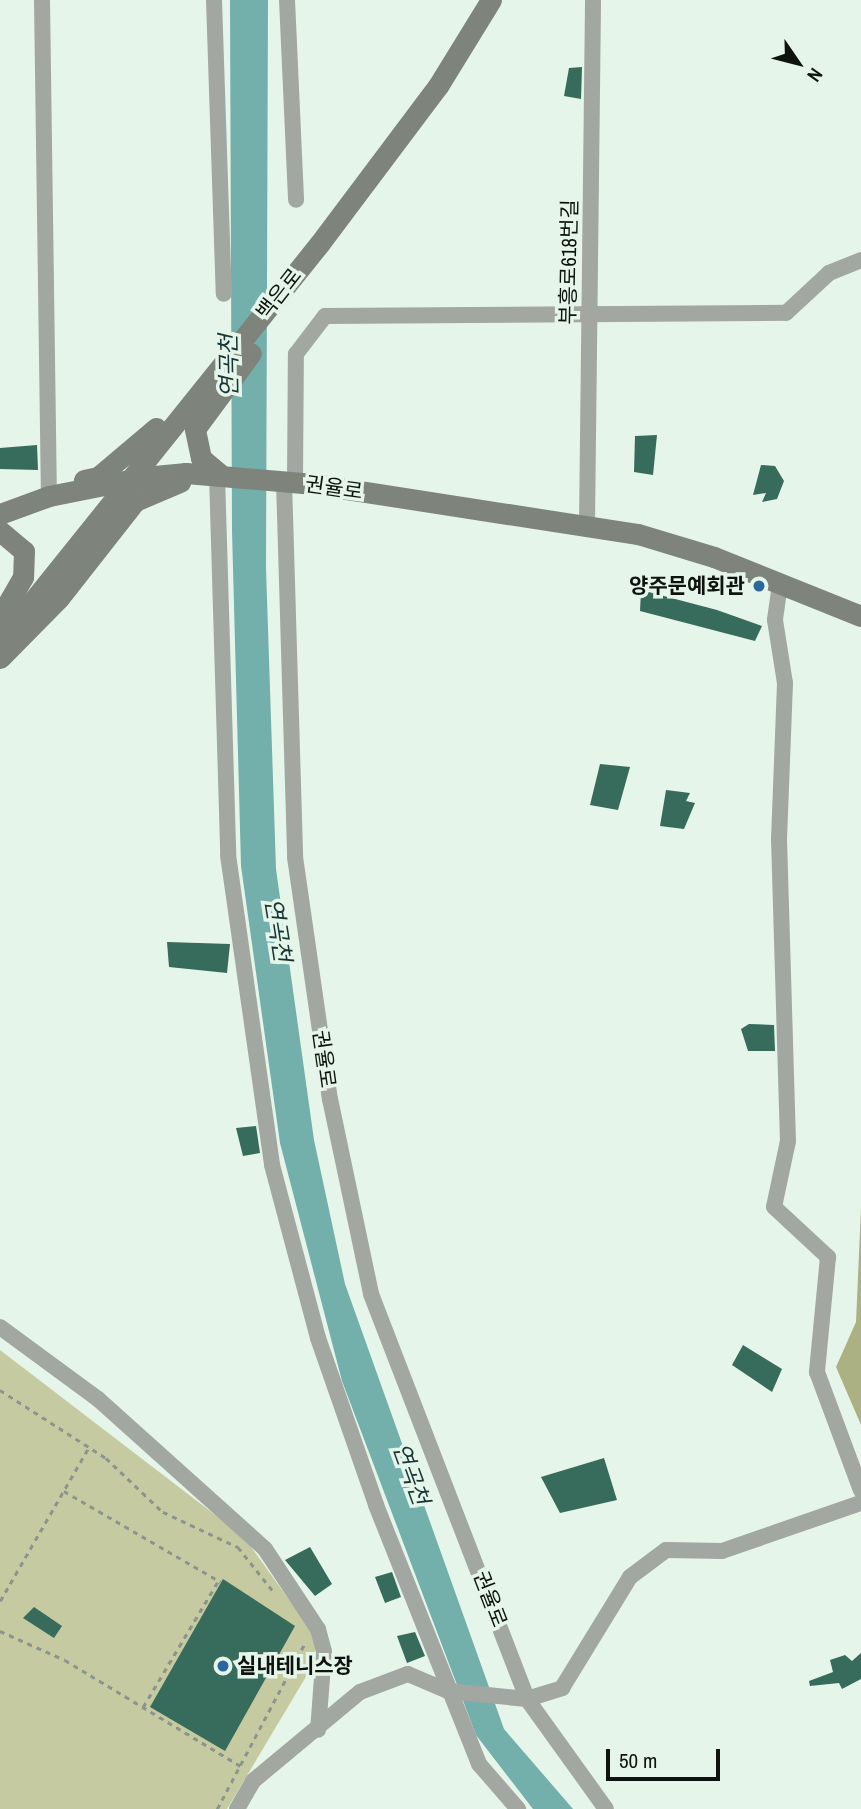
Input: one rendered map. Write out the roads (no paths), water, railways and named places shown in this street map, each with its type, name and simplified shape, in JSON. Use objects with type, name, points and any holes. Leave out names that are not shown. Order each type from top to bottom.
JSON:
[{"type":"main road","name":"백은로","points":[[0,642],[125,481],[215,386],[223,365],[299,279],[343,210],[438,86],[491,0]]},
{"type":"main road","points":[[216,475],[194,442],[195,429],[215,386],[299,279]]},
{"type":"main road","points":[[0,507],[98,477],[215,386]]},
{"type":"main road","points":[[0,514],[49,492],[125,481],[216,475],[289,482]]},
{"type":"main road","points":[[0,658],[59,598],[135,501],[216,475]]},
{"type":"main road","name":"권율로","points":[[289,482],[587,524],[669,542],[861,616]]},
{"type":"main road","points":[[0,531],[24,551],[23,577],[0,617]]},
{"type":"street","points":[[42,0],[49,492]]},
{"type":"street","points":[[214,0],[224,294]]},
{"type":"street","points":[[287,0],[296,200]]},
{"type":"street","name":"부흥로618번길","points":[[587,524],[593,0]]},
{"type":"street","points":[[289,482],[296,354],[325,316],[590,318],[786,313],[829,273],[861,260]]},
{"type":"street","points":[[216,475],[228,855],[272,1165],[318,1338],[448,1691],[479,1764],[518,1809]]},
{"type":"street","name":"권율로","points":[[289,482],[295,857],[330,1098],[370,1294],[527,1699],[606,1809]]},
{"type":"street","points":[[780,584],[775,620],[786,683],[779,839],[788,1141],[774,1207],[828,1257],[817,1372],[861,1490]]},
{"type":"street","points":[[0,1327],[99,1399],[265,1549],[318,1629],[324,1651],[318,1730]]},
{"type":"street","points":[[237,1809],[253,1782],[360,1692],[408,1674],[448,1691],[527,1699],[562,1688],[631,1577],[666,1550],[722,1551],[861,1503]]},
{"type":"water","name":"연곡천","points":[[230,0],[268,0],[266,568],[276,869],[314,1140],[345,1284],[504,1729],[573,1809],[533,1809],[476,1735],[342,1381],[280,1143],[241,866],[232,531]]},
{"type":"place","name":"양주문예회관","points":[[759,586]]},
{"type":"place","name":"실내테니스장","points":[[223,1666]]}]
